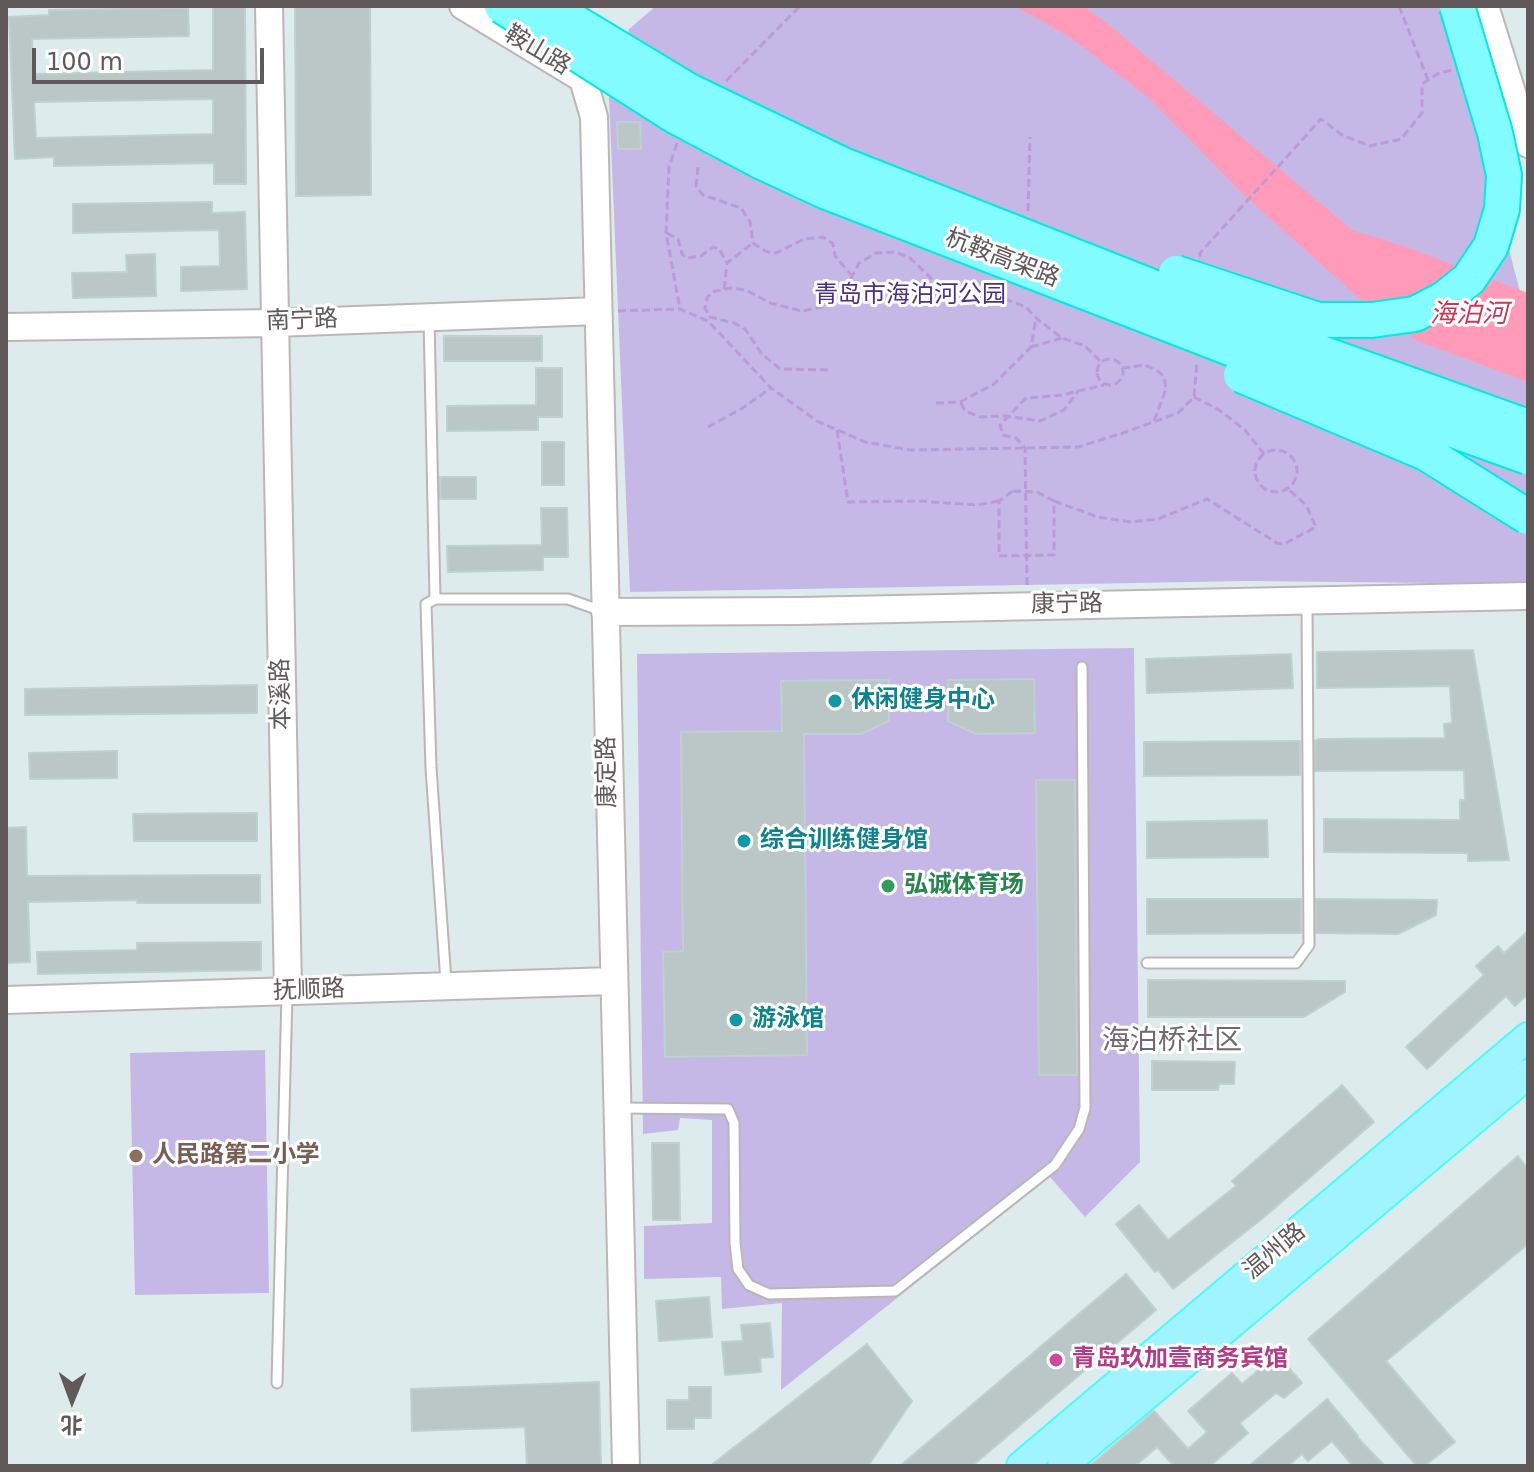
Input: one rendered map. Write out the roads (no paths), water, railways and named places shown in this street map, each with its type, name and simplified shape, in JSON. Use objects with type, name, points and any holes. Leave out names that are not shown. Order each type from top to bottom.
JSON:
[{"type":"highway","name":"杭鞍高架路","points":[[502,6],[675,116],[760,161],[835,178],[1528,427]]},
{"type":"highway","name":"杭鞍高架路","points":[[547,6],[835,178],[1297,374],[1528,457]]},
{"type":"highway","points":[[835,178],[1318,320],[1372,320],[1415,314],[1444,299],[1469,279],[1491,246],[1502,209],[1504,175],[1495,133],[1457,6]]},
{"type":"highway","points":[[835,178],[1289,397],[1414,447],[1528,517]]},
{"type":"main road","name":"温州路","points":[[1021,1466],[1528,1037]]},
{"type":"main road","name":"温州路","points":[[1062,1466],[1527,1075]]},
{"type":"street","name":"本溪路","points":[[269,6],[288,991]]},
{"type":"street","name":"鞍山路","points":[[463,6],[583,79]]},
{"type":"street","name":"鞍山路","points":[[547,6],[583,79]]},
{"type":"street","points":[[1485,6],[1528,144]]},
{"type":"street","name":"康定路","points":[[583,79],[594,117],[615,1108],[626,1466]]},
{"type":"street","name":"南宁路","points":[[6,327],[275,323],[598,311]]},
{"type":"street","name":"康宁路","points":[[605,612],[1528,596]]},
{"type":"street","name":"抚顺路","points":[[6,1000],[613,981]]},
{"type":"lane","points":[[429,317],[435,599]]},
{"type":"lane","points":[[446,986],[431,768],[426,604],[435,599],[568,599],[605,612]]},
{"type":"lane","points":[[1147,963],[1296,963],[1309,945],[1306,600]]},
{"type":"lane","points":[[615,1108],[728,1109],[734,1123],[738,1269],[749,1285],[769,1294],[895,1291],[1055,1165],[1079,1129],[1085,1108],[1082,667]]},
{"type":"lane","name":"本溪路","points":[[277,1383],[284,1024],[288,991]]},
{"type":"water","name":"海泊河","points":[[1015,6],[1083,6],[1352,230],[1528,293],[1528,382],[1418,341],[1361,300],[1244,195],[1149,98],[1071,38]]},
{"type":"place","name":"休闲健身中心","points":[[835,701]]},
{"type":"place","name":"综合训练健身馆","points":[[744,841]]},
{"type":"place","name":"弘诚体育场","points":[[888,886]]},
{"type":"place","name":"游泳馆","points":[[736,1020]]},
{"type":"place","name":"人民路第二小学","points":[[136,1156]]},
{"type":"place","name":"青岛玖加壹商务宾馆","points":[[1056,1360]]},
{"type":"district","name":"海泊桥社区","points":[[1172,1042]]},
{"type":"park label","name":"青岛市海泊河公园","points":[[910,296]]}]
